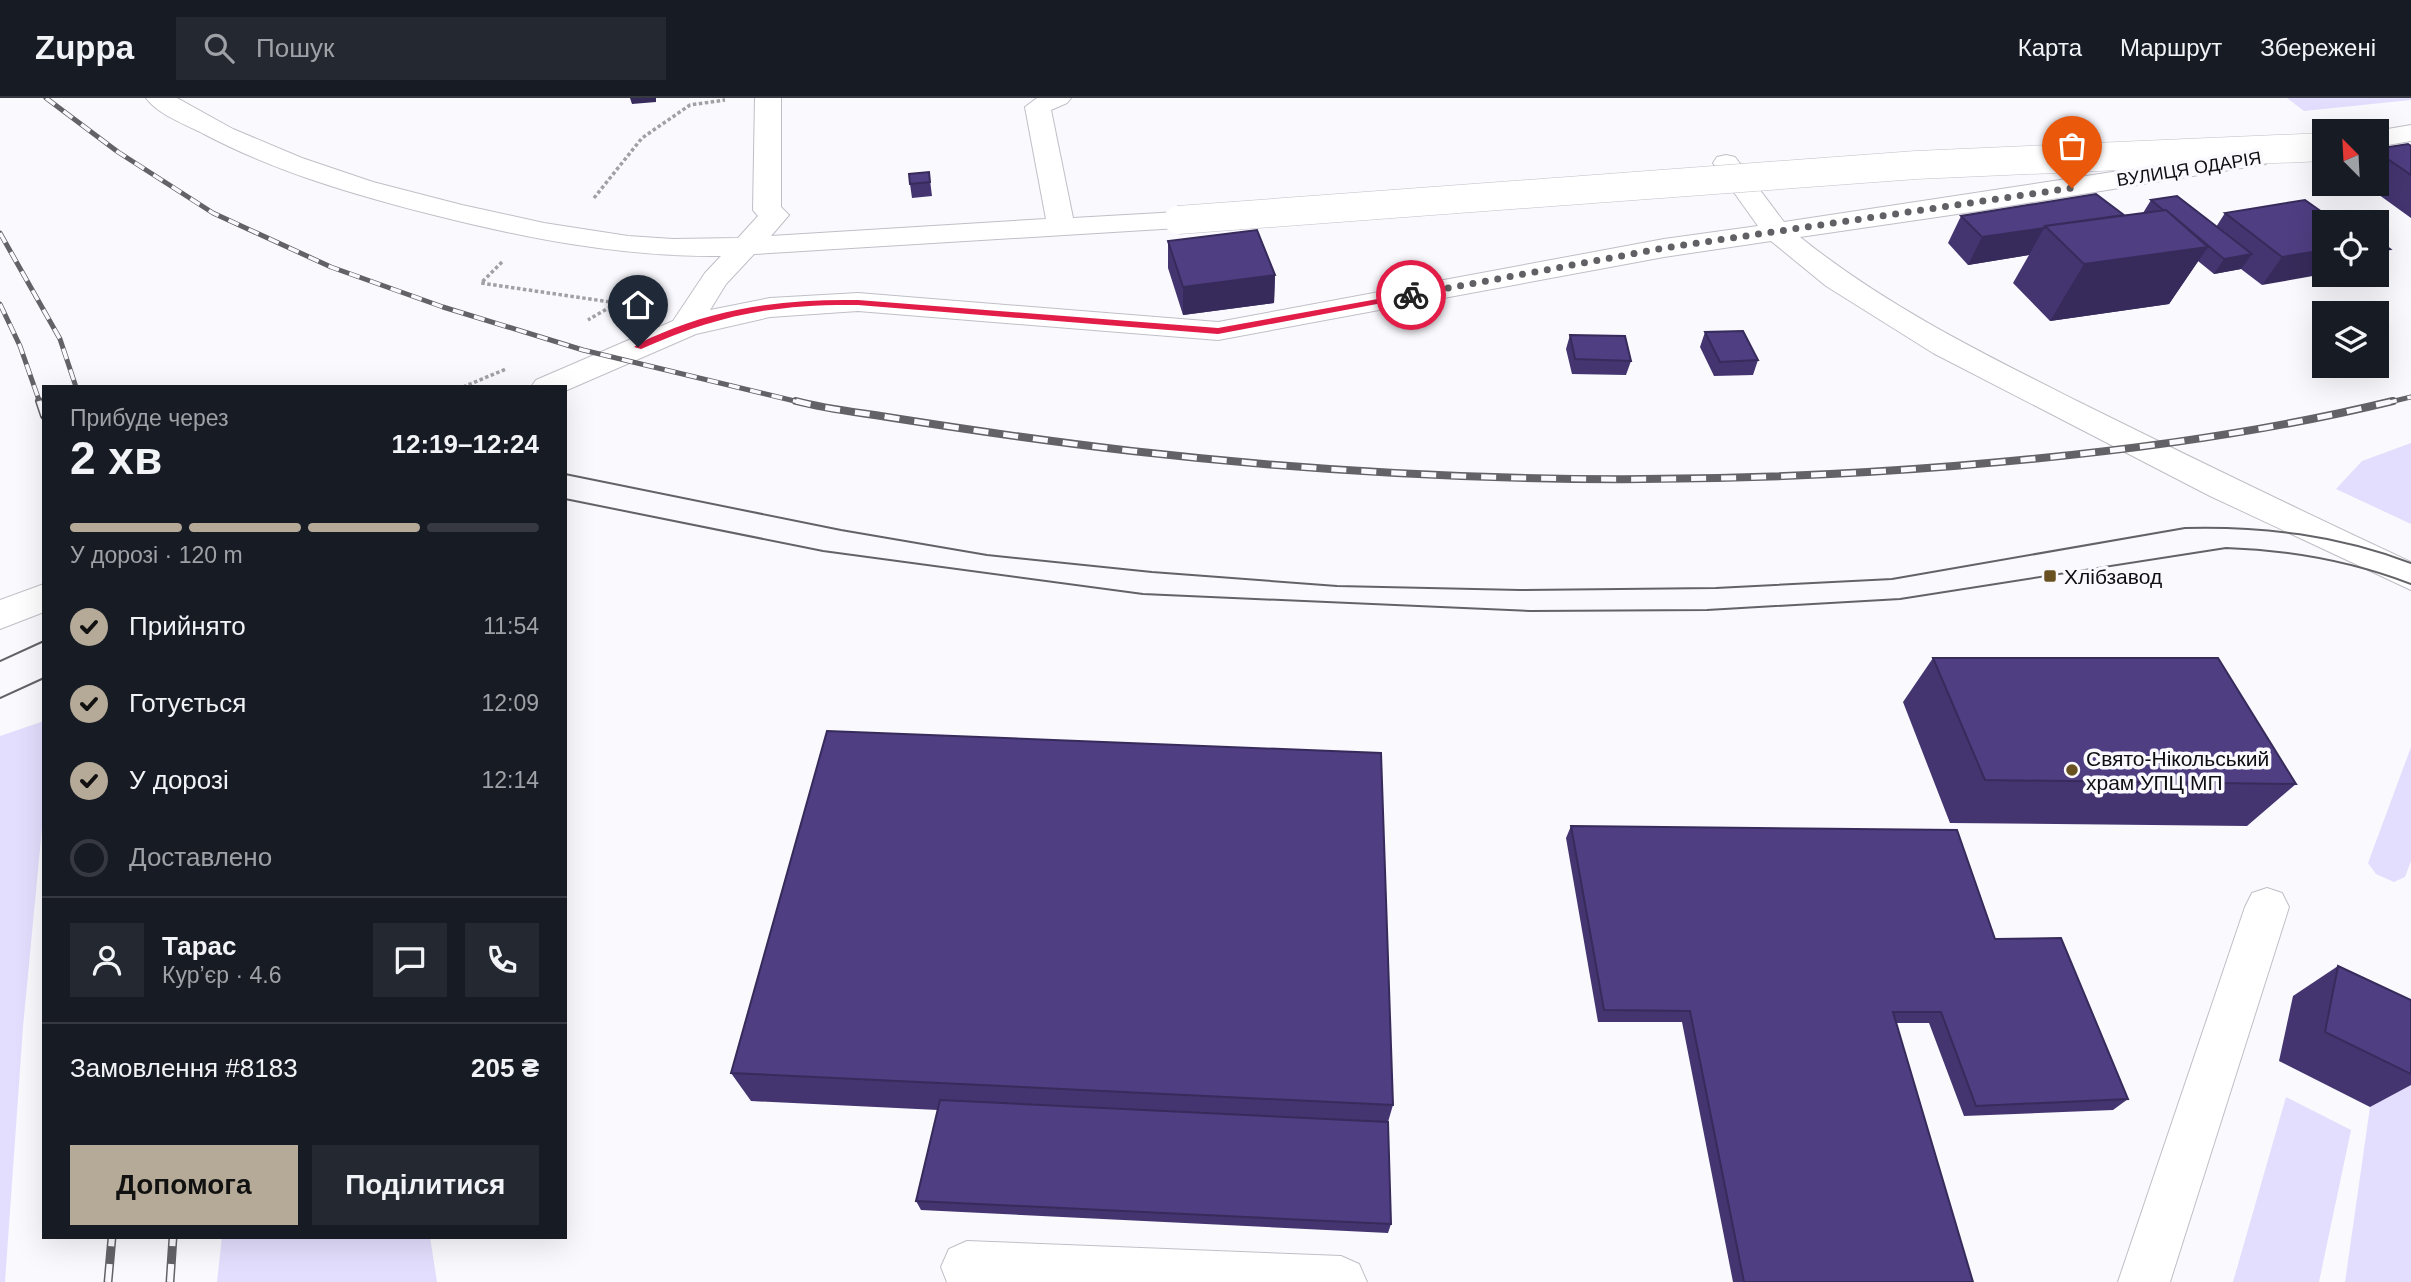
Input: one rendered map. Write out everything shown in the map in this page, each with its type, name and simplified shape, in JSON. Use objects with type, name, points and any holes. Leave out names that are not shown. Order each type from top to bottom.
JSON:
[{"type":"street","points":[[159,98],[194,121],[301,167],[421,203],[596,241],[657,247],[747,246],[1178,220],[1916,165],[2312,148]]},
{"type":"street","points":[[684,327],[715,279],[775,215],[767,210],[768,98]]},
{"type":"street","points":[[1058,98],[1038,107],[1061,227]]},
{"type":"street","points":[[2389,137],[2411,133]]},
{"type":"street","points":[[2389,144],[2411,143]]},
{"type":"street","name":"ВУЛИЦЯ ОДАРІЯ","points":[[552,385],[684,327],[745,311],[802,302],[844,302],[1218,331],[1664,248],[1978,203],[2312,149]]},
{"type":"street","points":[[1726,163],[1777,232],[1836,280],[1944,346],[2222,488],[2411,577]]},
{"type":"street","points":[[0,615],[42,598]]},
{"type":"street","points":[[2144,1282],[2267,907]]},
{"type":"street","points":[[967,1267],[1341,1282]]},
{"type":"path","points":[[642,138],[690,105],[727,100]]},
{"type":"path","points":[[528,290],[617,303],[583,323]]},
{"type":"path","points":[[468,385],[516,365]]},
{"type":"shaded area","points":[[2287,98],[2411,98],[2411,100],[2304,111]]},
{"type":"shaded area","points":[[2411,443],[2411,524],[2336,489],[2362,461]]},
{"type":"shaded area","points":[[42,722],[42,828],[23,1027],[5,1282],[0,1282],[0,736]]},
{"type":"shaded area","points":[[2411,747],[2411,861],[2405,877],[2394,882],[2376,874],[2368,863]]},
{"type":"shaded area","points":[[2411,1018],[2411,1282],[2345,1282],[2370,1107]]},
{"type":"shaded area","points":[[2286,1097],[2351,1130],[2319,1282],[2233,1282]]},
{"type":"shaded area","points":[[222,1239],[430,1239],[437,1282],[217,1282]]},
{"type":"building","points":[[2408,144],[2411,146],[2411,175],[2389,160],[2389,147]]},
{"type":"building","points":[[929,172],[930,182],[910,184],[909,174]]},
{"type":"building","points":[[2096,194],[2124,215],[1982,237],[1961,216]]},
{"type":"building","points":[[2177,196],[2252,254],[2224,259],[2151,200]]},
{"type":"building","points":[[2305,200],[2319,210],[2312,210],[2312,252],[2282,257],[2225,213]]},
{"type":"building","points":[[2166,210],[2208,247],[2084,264],[2045,226]]},
{"type":"building","points":[[1257,230],[1275,275],[1183,287],[1168,241]]},
{"type":"building","points":[[1743,331],[1758,360],[1720,362],[1705,332]]},
{"type":"building","points":[[1570,335],[1625,336],[1631,361],[1575,359]]},
{"type":"building","points":[[1933,658],[2218,658],[2296,784],[1985,780]]},
{"type":"building","points":[[827,731],[1381,753],[1393,1105],[731,1073]]},
{"type":"building","points":[[1571,826],[1957,830],[1995,939],[2061,938],[2128,1099],[1976,1106],[1941,1012],[1893,1012],[1973,1282],[1744,1282],[1690,1011],[1604,1010]]},
{"type":"building","points":[[2338,966],[2411,1000],[2411,1074],[2325,1032]]},
{"type":"building","points":[[940,1100],[1388,1122],[1391,1224],[916,1201]]},
{"type":"tram line","points":[[567,474],[841,530],[987,555],[1152,572],[1337,586],[1520,590],[1716,588],[1892,579],[2185,528],[2300,534],[2356,545],[2411,563]]},
{"type":"tram line","points":[[567,499],[823,551],[1143,594],[1530,611],[1707,610],[1900,599],[2226,548],[2320,558],[2411,584]]},
{"type":"tram line","points":[[0,661],[42,642]]},
{"type":"tram line","points":[[0,698],[42,679]]},
{"type":"railway","points":[[46,98],[118,152],[213,213],[331,267],[443,307],[583,350],[803,403]]},
{"type":"railway","points":[[0,233],[60,339],[75,385]]},
{"type":"railway","points":[[0,304],[20,346],[40,403]]},
{"type":"railway","points":[[2386,403],[2411,397]]},
{"type":"railway","points":[[39,401],[42,410]]},
{"type":"railway","points":[[796,401],[1016,436],[1234,461],[1440,475],[1645,479],[1851,473],[2064,456],[2230,434],[2393,401]]},
{"type":"railway","points":[[108,1282],[112,1239]]},
{"type":"railway","points":[[170,1282],[173,1239]]},
{"type":"way so far","points":[[1411,295],[1664,248],[2072,188]]},
{"type":"place","name":"Хлібзавод","points":[[2050,576]]},
{"type":"place","name":"Свято-Нікольський храм УПЦ МП","points":[[2072,770]]},
{"type":"route","points":[[638,347],[684,327],[745,311],[802,302],[858,302],[1218,331],[1411,295]]}]
